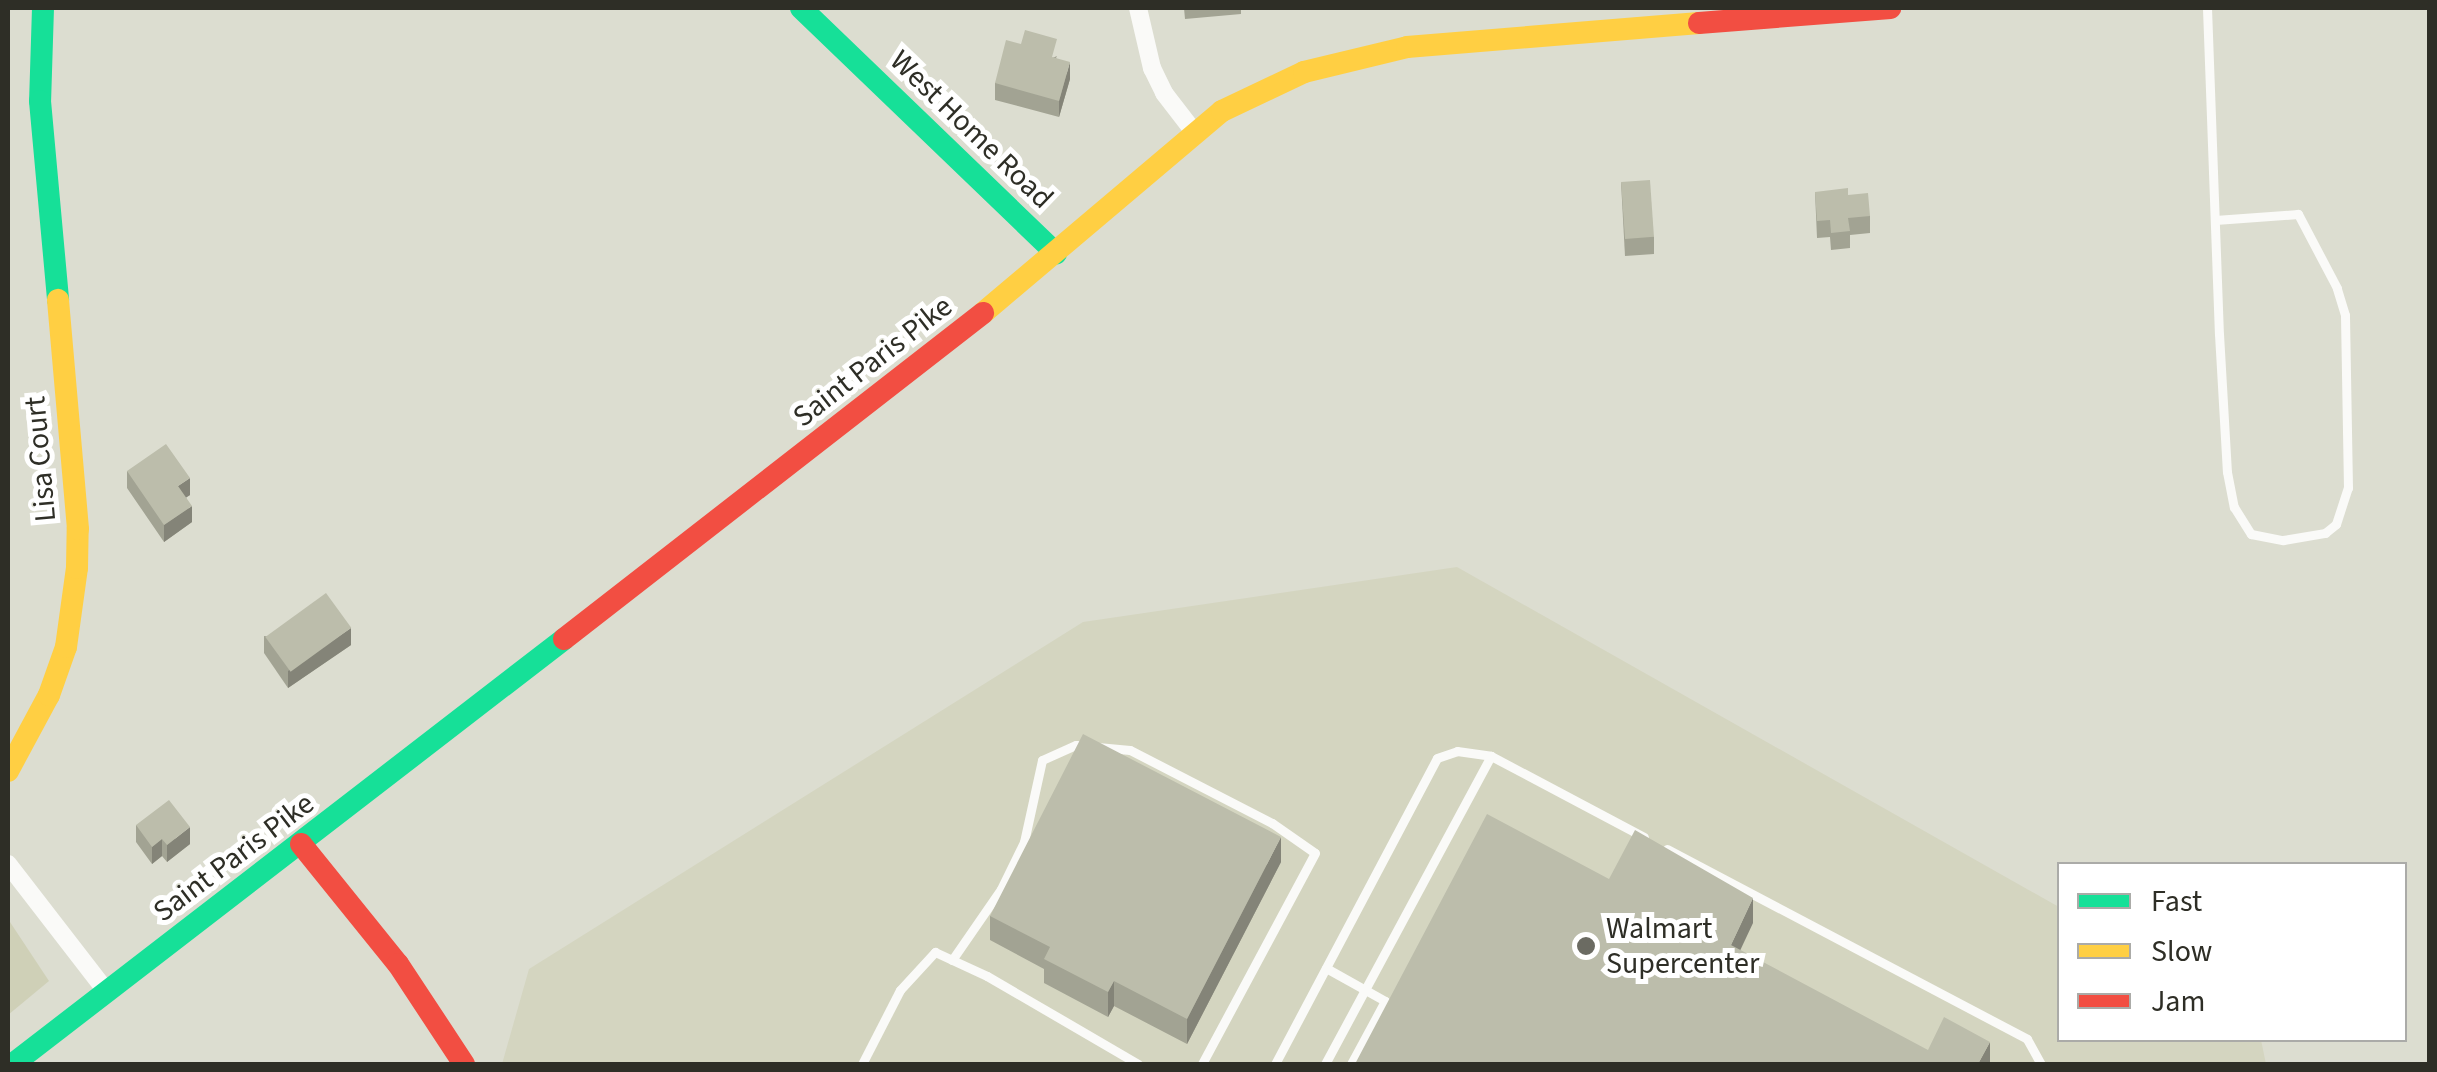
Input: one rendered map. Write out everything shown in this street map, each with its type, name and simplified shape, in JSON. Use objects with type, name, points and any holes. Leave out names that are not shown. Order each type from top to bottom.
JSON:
[{"type":"street","name":"Lisa Court","points":[[8,772],[49,695],[66,646],[77,568],[78,528],[40,101],[43,8]]},
{"type":"street","name":"West Home Road","points":[[801,8],[1056,253]]},
{"type":"street","points":[[1138,8],[1152,68],[1164,93],[1194,132]]},
{"type":"street","name":"Saint Paris Pike","points":[[13,1064],[637,586],[1056,253],[1194,132],[1260,91],[1357,56],[1487,38],[1783,12],[1890,8]]},
{"type":"street","points":[[301,844],[398,964],[464,1064]]},
{"type":"street","points":[[8,864],[107,992]]},
{"type":"lane","points":[[2208,8],[2214,220],[2228,472],[2234,506],[2251,534],[2284,540],[2325,533],[2336,524],[2348,488],[2343,402],[2346,338],[2337,288],[2298,214],[2214,220]]},
{"type":"lane","points":[[952,960],[1001,889],[1024,842],[1042,760],[1076,745],[1130,750],[1272,822],[1314,854],[1202,1064]]},
{"type":"lane","points":[[1275,1064],[1437,758],[1457,750],[1492,756],[2027,1039],[2041,1064]]},
{"type":"lane","points":[[1325,1064],[1492,756]]},
{"type":"lane","points":[[862,1064],[900,990],[935,952],[988,976],[1132,1063]]},
{"type":"lane","points":[[1326,968],[1385,1001],[1350,1064]]},
{"type":"shaded area","points":[[1457,567],[2057,906],[2057,1042],[2261,1042],[2266,1064],[502,1064],[529,969],[1083,622]]},
{"type":"shaded area","points":[[8,919],[49,981],[8,1015]]},
{"type":"building","points":[[1025,30],[1057,39],[1052,57],[1070,62],[1059,101],[995,83],[1006,40],[1021,44]]},
{"type":"building","points":[[1650,180],[1654,237],[1625,239],[1621,182]]},
{"type":"building","points":[[1848,188],[1848,195],[1868,193],[1870,216],[1848,218],[1850,231],[1831,233],[1830,220],[1817,221],[1815,192]]},
{"type":"building","points":[[166,444],[190,478],[178,486],[192,506],[164,525],[127,471]]},
{"type":"building","points":[[326,593],[351,628],[291,672],[265,637]]},
{"type":"building","points":[[1083,734],[1281,837],[1187,1019],[1114,981],[1108,992],[1044,959],[1050,947],[990,916]]},
{"type":"building","points":[[169,800],[190,827],[167,845],[162,839],[152,847],[136,825]]},
{"type":"building","name":"Walmart Supercenter","points":[[1487,814],[1609,879],[1635,830],[1753,898],[1731,945],[1928,1050],[1944,1017],[1990,1042],[1978,1064],[1355,1064]]},
{"type":"traffic: fast","points":[[43,8],[40,101],[58,300]]},
{"type":"traffic: fast","points":[[801,8],[1056,253]]},
{"type":"traffic: fast","points":[[13,1064],[564,639]]},
{"type":"traffic: slow","points":[[983,313],[1222,111],[1304,72],[1407,47],[1699,23]]},
{"type":"traffic: slow","points":[[8,771],[49,695],[66,647],[77,568],[78,529],[58,300]]},
{"type":"traffic: jam","points":[[1699,23],[1890,8]]},
{"type":"traffic: jam","points":[[564,639],[983,313]]},
{"type":"traffic: jam","points":[[301,844],[398,964],[464,1064]]},
{"type":"place","name":"Walmart Supercenter","points":[[1586,946]]}]
